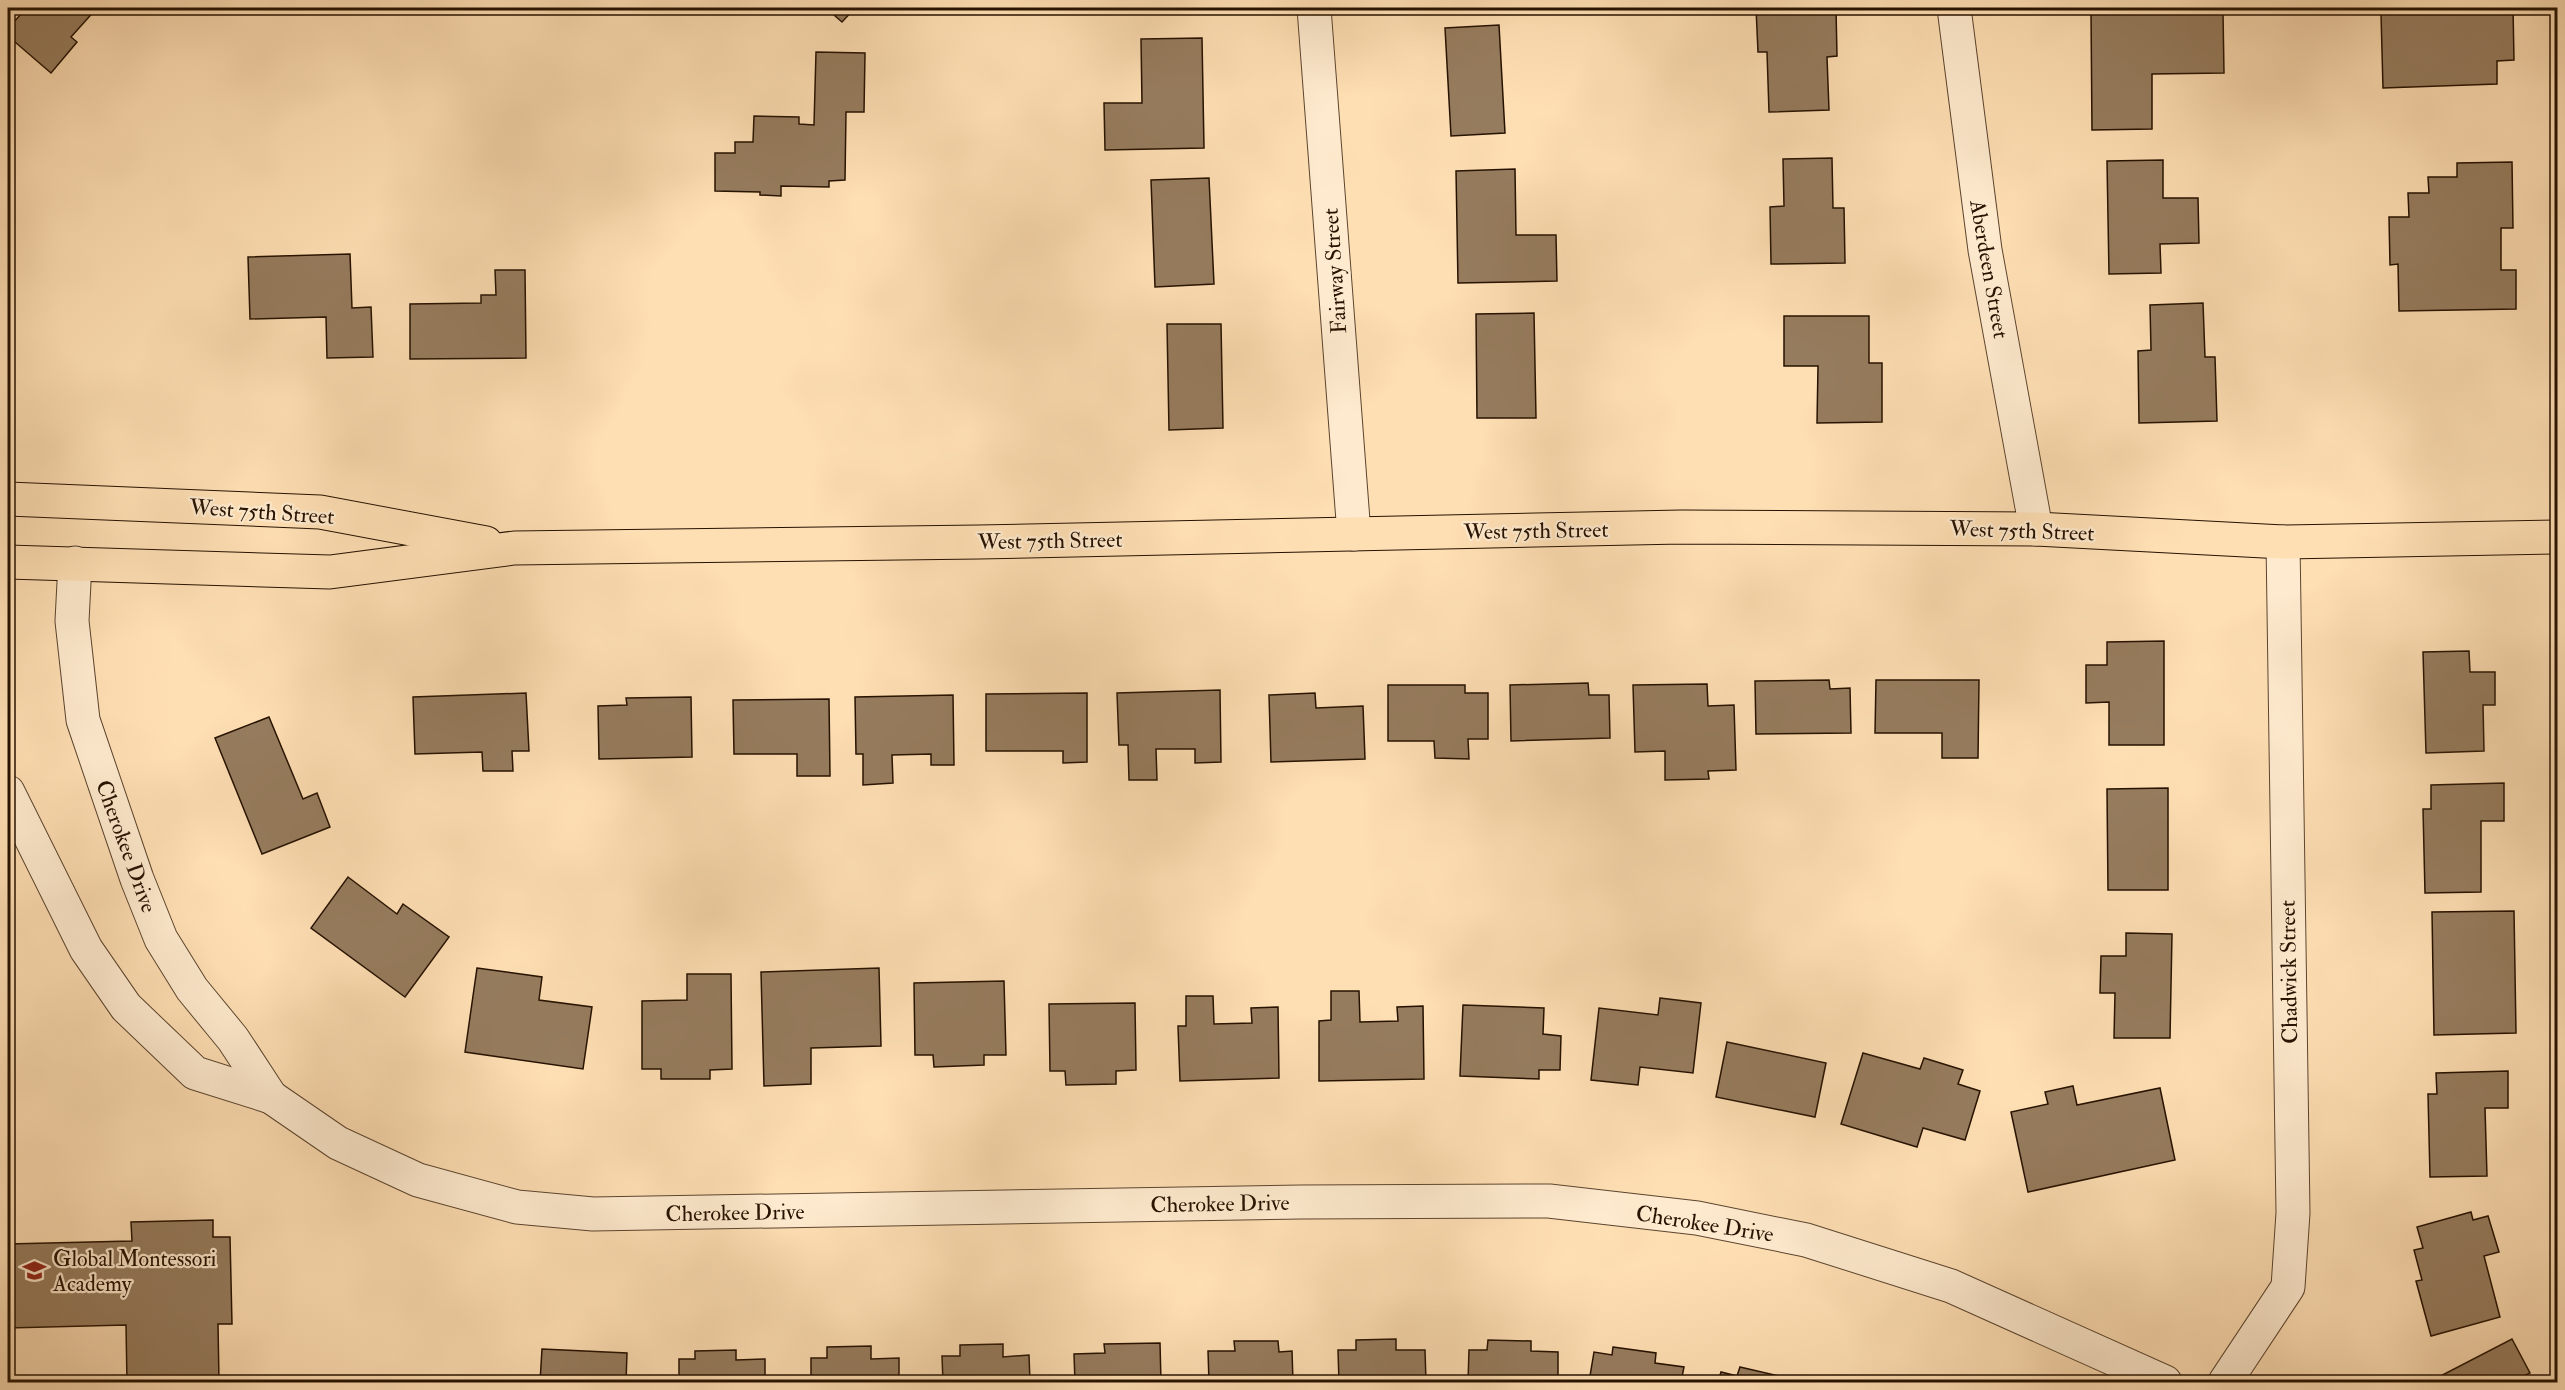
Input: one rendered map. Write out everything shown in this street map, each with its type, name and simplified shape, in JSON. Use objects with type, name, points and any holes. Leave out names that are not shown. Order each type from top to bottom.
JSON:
[{"type":"main road","name":"West 75th Street","points":[[8,499],[320,512],[514,548]]},
{"type":"main road","name":"West 75th Street","points":[[8,562],[330,573],[514,548],[979,542],[1681,527],[2036,529],[2283,542],[2558,537]]},
{"type":"street","name":"Fairway Street","points":[[1314,8],[1354,534]]},
{"type":"street","name":"Aberdeen Street","points":[[1954,8],[1985,250],[2036,529]]},
{"type":"street","name":"Chadwick Street","points":[[2225,1383],[2288,1287],[2293,1213],[2283,542]]},
{"type":"street","name":"Cherokee Drive","points":[[75,563],[72,621],[83,720],[137,879],[161,939],[192,989],[233,1040],[272,1097]]},
{"type":"street","name":"Cherokee Drive","points":[[8,792],[86,950],[126,1006],[195,1073],[272,1097],[338,1143],[418,1180],[517,1207],[582,1213],[1301,1202],[1549,1201],[1697,1218],[1806,1240],[1951,1286],[2165,1383]]},
{"type":"building","points":[[26,8],[97,8],[71,37],[77,42],[51,73],[8,36],[8,29]]},
{"type":"building","points":[[826,8],[855,8],[842,22]]},
{"type":"building","points":[[1756,8],[1836,8],[1837,56],[1827,57],[1829,110],[1769,112],[1767,52],[1758,52]]},
{"type":"building","points":[[2410,8],[2513,8],[2514,60],[2497,61],[2497,84],[2383,88],[2381,14],[2410,13]]},
{"type":"building","points":[[2091,12],[2223,12],[2224,73],[2152,74],[2152,129],[2092,130]]},
{"type":"building","points":[[1499,25],[1505,133],[1451,136],[1445,28]]},
{"type":"building","points":[[1202,38],[1204,148],[1105,150],[1104,103],[1142,103],[1141,39]]},
{"type":"building","points":[[816,52],[865,53],[864,112],[846,112],[845,180],[829,181],[829,187],[781,186],[781,196],[760,195],[760,192],[715,191],[715,153],[735,153],[735,142],[753,142],[754,116],[799,117],[799,124],[814,125]]},
{"type":"building","points":[[1832,158],[1833,208],[1844,208],[1845,263],[1771,264],[1770,207],[1784,206],[1783,159]]},
{"type":"building","points":[[2163,160],[2163,198],[2198,198],[2199,243],[2160,244],[2161,273],[2109,274],[2107,161]]},
{"type":"building","points":[[2512,162],[2513,228],[2501,228],[2501,270],[2516,270],[2516,309],[2399,311],[2398,264],[2390,265],[2389,217],[2409,217],[2408,193],[2429,193],[2428,177],[2457,177],[2457,163]]},
{"type":"building","points":[[1515,169],[1516,235],[1556,235],[1557,281],[1458,283],[1456,171]]},
{"type":"building","points":[[1209,178],[1214,284],[1155,287],[1151,180]]},
{"type":"building","points":[[350,254],[352,308],[371,307],[373,357],[327,358],[326,317],[250,319],[248,257]]},
{"type":"building","points":[[495,270],[525,270],[526,358],[410,359],[410,304],[481,303],[481,295],[496,295]]},
{"type":"building","points":[[2203,303],[2205,357],[2215,357],[2217,421],[2139,423],[2138,351],[2151,350],[2150,305]]},
{"type":"building","points":[[1534,313],[1536,418],[1477,418],[1476,314]]},
{"type":"building","points":[[1784,316],[1869,316],[1869,363],[1882,363],[1882,422],[1817,423],[1818,366],[1784,366]]},
{"type":"building","points":[[1167,324],[1221,324],[1223,428],[1169,430]]},
{"type":"building","points":[[2164,641],[2164,745],[2109,745],[2109,702],[2086,703],[2086,665],[2107,665],[2107,642]]},
{"type":"building","points":[[2469,651],[2470,672],[2495,672],[2495,705],[2483,705],[2484,751],[2426,753],[2423,652]]},
{"type":"building","points":[[1829,680],[1830,689],[1850,688],[1851,733],[1756,734],[1755,681]]},
{"type":"building","points":[[1876,680],[1979,680],[1978,758],[1942,758],[1942,733],[1875,733]]},
{"type":"building","points":[[1588,683],[1589,695],[1609,695],[1610,738],[1511,741],[1510,685]]},
{"type":"building","points":[[1707,684],[1708,706],[1734,705],[1736,770],[1708,771],[1709,779],[1665,780],[1665,751],[1635,752],[1633,685]]},
{"type":"building","points":[[1388,685],[1465,685],[1465,693],[1488,693],[1488,739],[1468,739],[1469,759],[1435,758],[1434,741],[1388,741]]},
{"type":"building","points":[[1220,690],[1221,762],[1195,763],[1195,749],[1156,749],[1157,780],[1129,780],[1128,745],[1119,745],[1117,693]]},
{"type":"building","points":[[526,693],[529,751],[512,751],[513,771],[483,771],[482,752],[415,754],[413,697]]},
{"type":"building","points":[[1087,693],[1087,762],[1063,763],[1063,751],[986,751],[986,694]]},
{"type":"building","points":[[1315,693],[1316,708],[1363,706],[1365,759],[1271,762],[1269,695]]},
{"type":"building","points":[[953,695],[954,765],[931,765],[931,754],[892,755],[893,783],[863,785],[863,754],[856,754],[855,697]]},
{"type":"building","points":[[691,697],[692,757],[599,759],[598,706],[627,705],[626,698]]},
{"type":"building","points":[[829,699],[830,776],[797,776],[797,754],[734,754],[733,700]]},
{"type":"building","points":[[269,717],[303,799],[317,793],[330,827],[262,854],[215,738]]},
{"type":"building","points":[[2504,783],[2504,821],[2481,821],[2481,892],[2425,893],[2423,809],[2431,809],[2431,785]]},
{"type":"building","points":[[2168,788],[2168,890],[2108,890],[2107,789]]},
{"type":"building","points":[[348,877],[397,914],[403,904],[449,937],[405,997],[311,928]]},
{"type":"building","points":[[2514,911],[2516,1033],[2434,1035],[2432,912]]},
{"type":"building","points":[[2126,933],[2172,934],[2170,1038],[2114,1038],[2115,993],[2100,993],[2101,956],[2126,956]]},
{"type":"building","points":[[477,968],[542,977],[539,1000],[592,1007],[583,1069],[465,1052]]},
{"type":"building","points":[[879,968],[881,1046],[811,1048],[811,1084],[764,1086],[761,972]]},
{"type":"building","points":[[687,974],[731,974],[732,1069],[710,1070],[710,1079],[661,1079],[661,1069],[642,1069],[642,1001],[687,1000]]},
{"type":"building","points":[[1004,981],[1006,1055],[984,1055],[984,1065],[934,1067],[933,1055],[915,1055],[914,983]]},
{"type":"building","points":[[1331,991],[1359,991],[1360,1022],[1398,1021],[1397,1007],[1423,1006],[1424,1079],[1319,1081],[1319,1021],[1331,1020]]},
{"type":"building","points":[[1186,996],[1213,996],[1214,1024],[1252,1023],[1251,1008],[1278,1007],[1279,1078],[1180,1081],[1178,1026],[1186,1026]]},
{"type":"building","points":[[1660,998],[1701,1003],[1693,1073],[1640,1067],[1638,1085],[1591,1080],[1599,1008],[1658,1015]]},
{"type":"building","points":[[1135,1003],[1136,1070],[1116,1071],[1116,1084],[1066,1085],[1065,1071],[1050,1071],[1049,1004]]},
{"type":"building","points":[[1463,1005],[1544,1008],[1543,1034],[1561,1036],[1560,1070],[1539,1070],[1539,1079],[1460,1076]]},
{"type":"building","points":[[1727,1042],[1826,1063],[1815,1117],[1716,1097]]},
{"type":"building","points":[[1863,1053],[1920,1069],[1924,1058],[1963,1070],[1958,1084],[1980,1091],[1965,1140],[1923,1128],[1917,1147],[1841,1124]]},
{"type":"building","points":[[2508,1071],[2508,1108],[2485,1108],[2487,1176],[2430,1177],[2428,1094],[2437,1094],[2436,1073]]},
{"type":"building","points":[[2073,1086],[2077,1105],[2160,1088],[2175,1160],[2028,1192],[2011,1112],[2048,1104],[2045,1092]]},
{"type":"building","points":[[2471,1212],[2473,1220],[2488,1216],[2499,1252],[2484,1256],[2500,1317],[2431,1336],[2416,1281],[2422,1280],[2414,1250],[2423,1248],[2417,1227]]},
{"type":"building","name":"Global Montessori Academy","points":[[213,1220],[213,1237],[230,1237],[232,1324],[218,1324],[219,1382],[127,1382],[126,1325],[8,1328],[8,1244],[132,1241],[131,1222]]},
{"type":"building","points":[[1396,1339],[1396,1350],[1425,1350],[1426,1382],[1339,1382],[1338,1350],[1356,1350],[1356,1340]]},
{"type":"building","points":[[2512,1339],[2530,1373],[2512,1382],[2429,1382]]},
{"type":"building","points":[[1488,1340],[1531,1341],[1531,1351],[1558,1352],[1558,1382],[1468,1382],[1469,1350],[1487,1350]]},
{"type":"building","points":[[1234,1341],[1278,1341],[1279,1352],[1292,1351],[1293,1382],[1209,1382],[1208,1351],[1235,1351]]},
{"type":"building","points":[[1160,1343],[1161,1382],[1075,1382],[1074,1354],[1105,1353],[1104,1344]]},
{"type":"building","points":[[1003,1344],[1003,1357],[1029,1355],[1030,1382],[943,1382],[942,1356],[960,1356],[960,1345]]},
{"type":"building","points":[[871,1346],[871,1359],[899,1358],[899,1382],[811,1382],[811,1358],[827,1358],[827,1347]]},
{"type":"building","points":[[1613,1347],[1656,1353],[1655,1363],[1684,1367],[1681,1382],[1589,1382],[1594,1352],[1612,1355]]},
{"type":"building","points":[[542,1349],[627,1353],[626,1382],[540,1382]]},
{"type":"building","points":[[736,1350],[736,1360],[765,1359],[765,1382],[679,1382],[679,1359],[695,1359],[695,1351]]},
{"type":"building","points":[[1740,1367],[1783,1377],[1782,1382],[1718,1382],[1721,1372],[1737,1376]]},
{"type":"place","name":"Global Montessori Academy","points":[[35,1271]]}]
